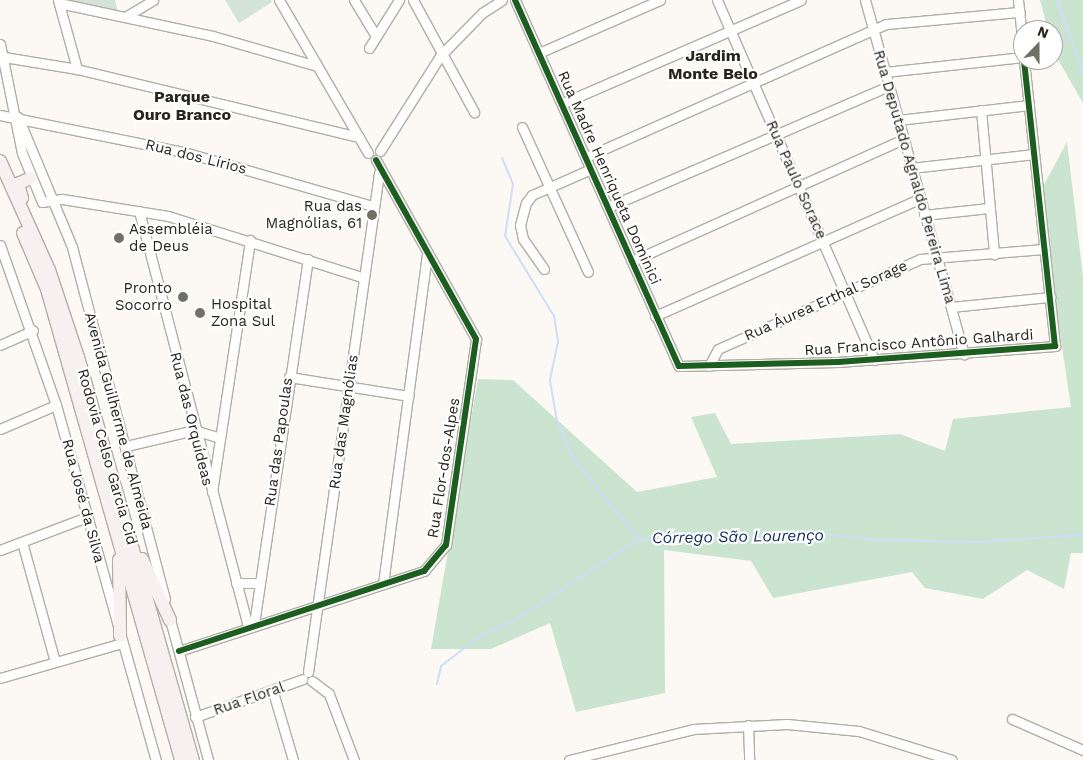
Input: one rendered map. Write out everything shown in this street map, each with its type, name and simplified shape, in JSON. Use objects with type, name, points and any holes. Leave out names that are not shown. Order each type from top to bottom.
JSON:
[{"type":"highway","name":"Rodovia Celso Garcia Cid","points":[[0,161],[49,270],[118,495],[194,760]]},
{"type":"highway","points":[[31,178],[21,180],[18,189],[49,270]]},
{"type":"highway","name":"Rodovia Celso Garcia Cid","points":[[0,180],[46,289],[105,484],[181,760]]},
{"type":"highway","points":[[105,484],[120,574],[121,639]]},
{"type":"highway","points":[[118,495],[170,620]]},
{"type":"street","points":[[125,16],[153,0]]},
{"type":"street","points":[[279,0],[368,153],[376,160],[440,56],[482,13],[502,0]]},
{"type":"street","points":[[354,0],[376,36]]},
{"type":"street","points":[[369,48],[399,0]]},
{"type":"street","points":[[413,0],[440,56],[474,112]]},
{"type":"street","name":"Rua Madre Henriqueta Dominici","points":[[515,0],[541,52],[655,316],[679,366]]},
{"type":"street","points":[[541,52],[660,0]]},
{"type":"street","name":"Rua Paulo Sorace","points":[[717,0],[874,360]]},
{"type":"street","points":[[563,103],[801,0]]},
{"type":"street","name":"Rua Deputado Agnaldo Pereira Lima","points":[[865,0],[919,199],[964,354]]},
{"type":"street","points":[[1018,0],[1020,20]]},
{"type":"street","points":[[77,69],[58,2],[125,16],[317,66]]},
{"type":"street","points":[[586,157],[873,29],[1019,12]]},
{"type":"street","name":"Avenida Guilherme de Almeida","points":[[0,44],[31,178],[42,202],[53,200]]},
{"type":"street","points":[[4,57],[77,69],[359,137]]},
{"type":"street","points":[[885,72],[1013,59]]},
{"type":"street","name":"Rua Francisco Antônio Galhardi","points":[[679,366],[874,360],[1055,346],[1025,70]]},
{"type":"street","points":[[608,207],[777,137],[888,86]]},
{"type":"street","points":[[898,120],[1029,105]]},
{"type":"street","points":[[981,110],[994,254]]},
{"type":"street","name":"Rua dos Lírios","points":[[0,115],[18,117],[184,152],[372,206]]},
{"type":"street","name":"Avenida Guilherme de Almeida","points":[[18,117],[72,247],[126,446],[195,717],[208,760]]},
{"type":"street","points":[[522,127],[552,186],[588,272]]},
{"type":"street","points":[[632,261],[903,139]]},
{"type":"street","points":[[368,153],[372,148],[380,151]]},
{"type":"street","points":[[911,168],[1034,154]]},
{"type":"street","name":"Rua Flor-dos-Alpes","points":[[178,651],[251,625],[424,571],[446,544],[476,339],[379,173],[376,160]]},
{"type":"street","points":[[544,269],[523,239],[520,225],[526,203],[552,186],[591,169]]},
{"type":"street","name":"Rua das Magnólias","points":[[308,677],[350,387],[372,206],[379,173]]},
{"type":"street","points":[[655,316],[919,199]]},
{"type":"street","points":[[53,200],[139,212],[250,240],[362,277]]},
{"type":"street","points":[[924,216],[989,208]]},
{"type":"street","name":"Rua das Orquídeas","points":[[139,212],[211,496],[236,583],[251,625]]},
{"type":"street","points":[[211,496],[250,240]]},
{"type":"street","name":"Rua José da Silva","points":[[0,245],[34,330],[156,760]]},
{"type":"street","name":"Rua Áurea Erthal Sorage","points":[[708,366],[718,349],[846,295],[920,259],[1044,249]]},
{"type":"street","points":[[383,584],[427,255]]},
{"type":"street","name":"Rua das Papoulas","points":[[251,625],[308,259]]},
{"type":"street","points":[[951,307],[1050,297]]},
{"type":"street","points":[[0,345],[34,330]]},
{"type":"street","points":[[289,377],[409,396]]},
{"type":"street","points":[[0,429],[56,405]]},
{"type":"street","points":[[126,446],[194,430],[220,438]]},
{"type":"street","points":[[0,550],[87,517]]},
{"type":"street","points":[[22,542],[55,662]]},
{"type":"street","points":[[236,583],[259,583]]},
{"type":"street","points":[[0,678],[55,662],[121,639]]},
{"type":"street","points":[[308,677],[329,694],[354,760]]},
{"type":"street","name":"Rua Floral","points":[[195,717],[272,692],[308,677]]},
{"type":"street","points":[[272,692],[293,760]]},
{"type":"street","points":[[1012,719],[1083,750]]},
{"type":"street","points":[[569,760],[693,729],[748,725],[859,732],[952,760]]},
{"type":"street","points":[[748,725],[749,760]]},
{"type":"green space","points":[[63,0],[115,0],[118,12]]},
{"type":"green space","points":[[225,0],[271,0],[272,2],[239,23]]},
{"type":"green space","points":[[1040,0],[1083,0],[1083,103],[1063,68],[1063,20],[1045,20]]},
{"type":"green space","points":[[1067,142],[1083,276],[1083,553],[1071,553],[1064,589],[1027,570],[983,599],[925,588],[912,572],[773,598],[751,561],[664,550],[665,693],[576,712],[550,623],[491,649],[431,649],[478,379],[513,380],[637,492],[717,477],[691,417],[715,413],[731,444],[900,434],[945,451],[953,419],[1071,407],[1039,194]]},
{"type":"waterway","points":[[1057,0],[1083,74]]},
{"type":"waterway","name":"Córrego São Lourenço","points":[[502,158],[513,184],[505,236],[554,316],[558,342],[550,381],[557,421],[572,457],[639,540],[813,533],[877,540],[977,542],[1083,535]]},
{"type":"waterway","points":[[437,684],[441,666],[479,637],[514,621],[638,540]]},
{"type":"cycle path","points":[[515,0],[679,366],[838,362],[1055,346],[1025,70]]},
{"type":"cycle path","points":[[179,651],[424,571],[446,545],[476,339],[376,160]]},
{"type":"place","name":"Rua das Magnólias, 61","points":[[372,215]]},
{"type":"place","name":"Assembléia de Deus","points":[[119,238]]},
{"type":"place","name":"Pronto Socorro","points":[[183,297]]},
{"type":"place","name":"Hospital Zona Sul","points":[[200,313]]},
{"type":"district","name":"Jardim Monte Belo","points":[[713,65]]},
{"type":"district","name":"Parque Ouro Branco","points":[[182,106]]}]
